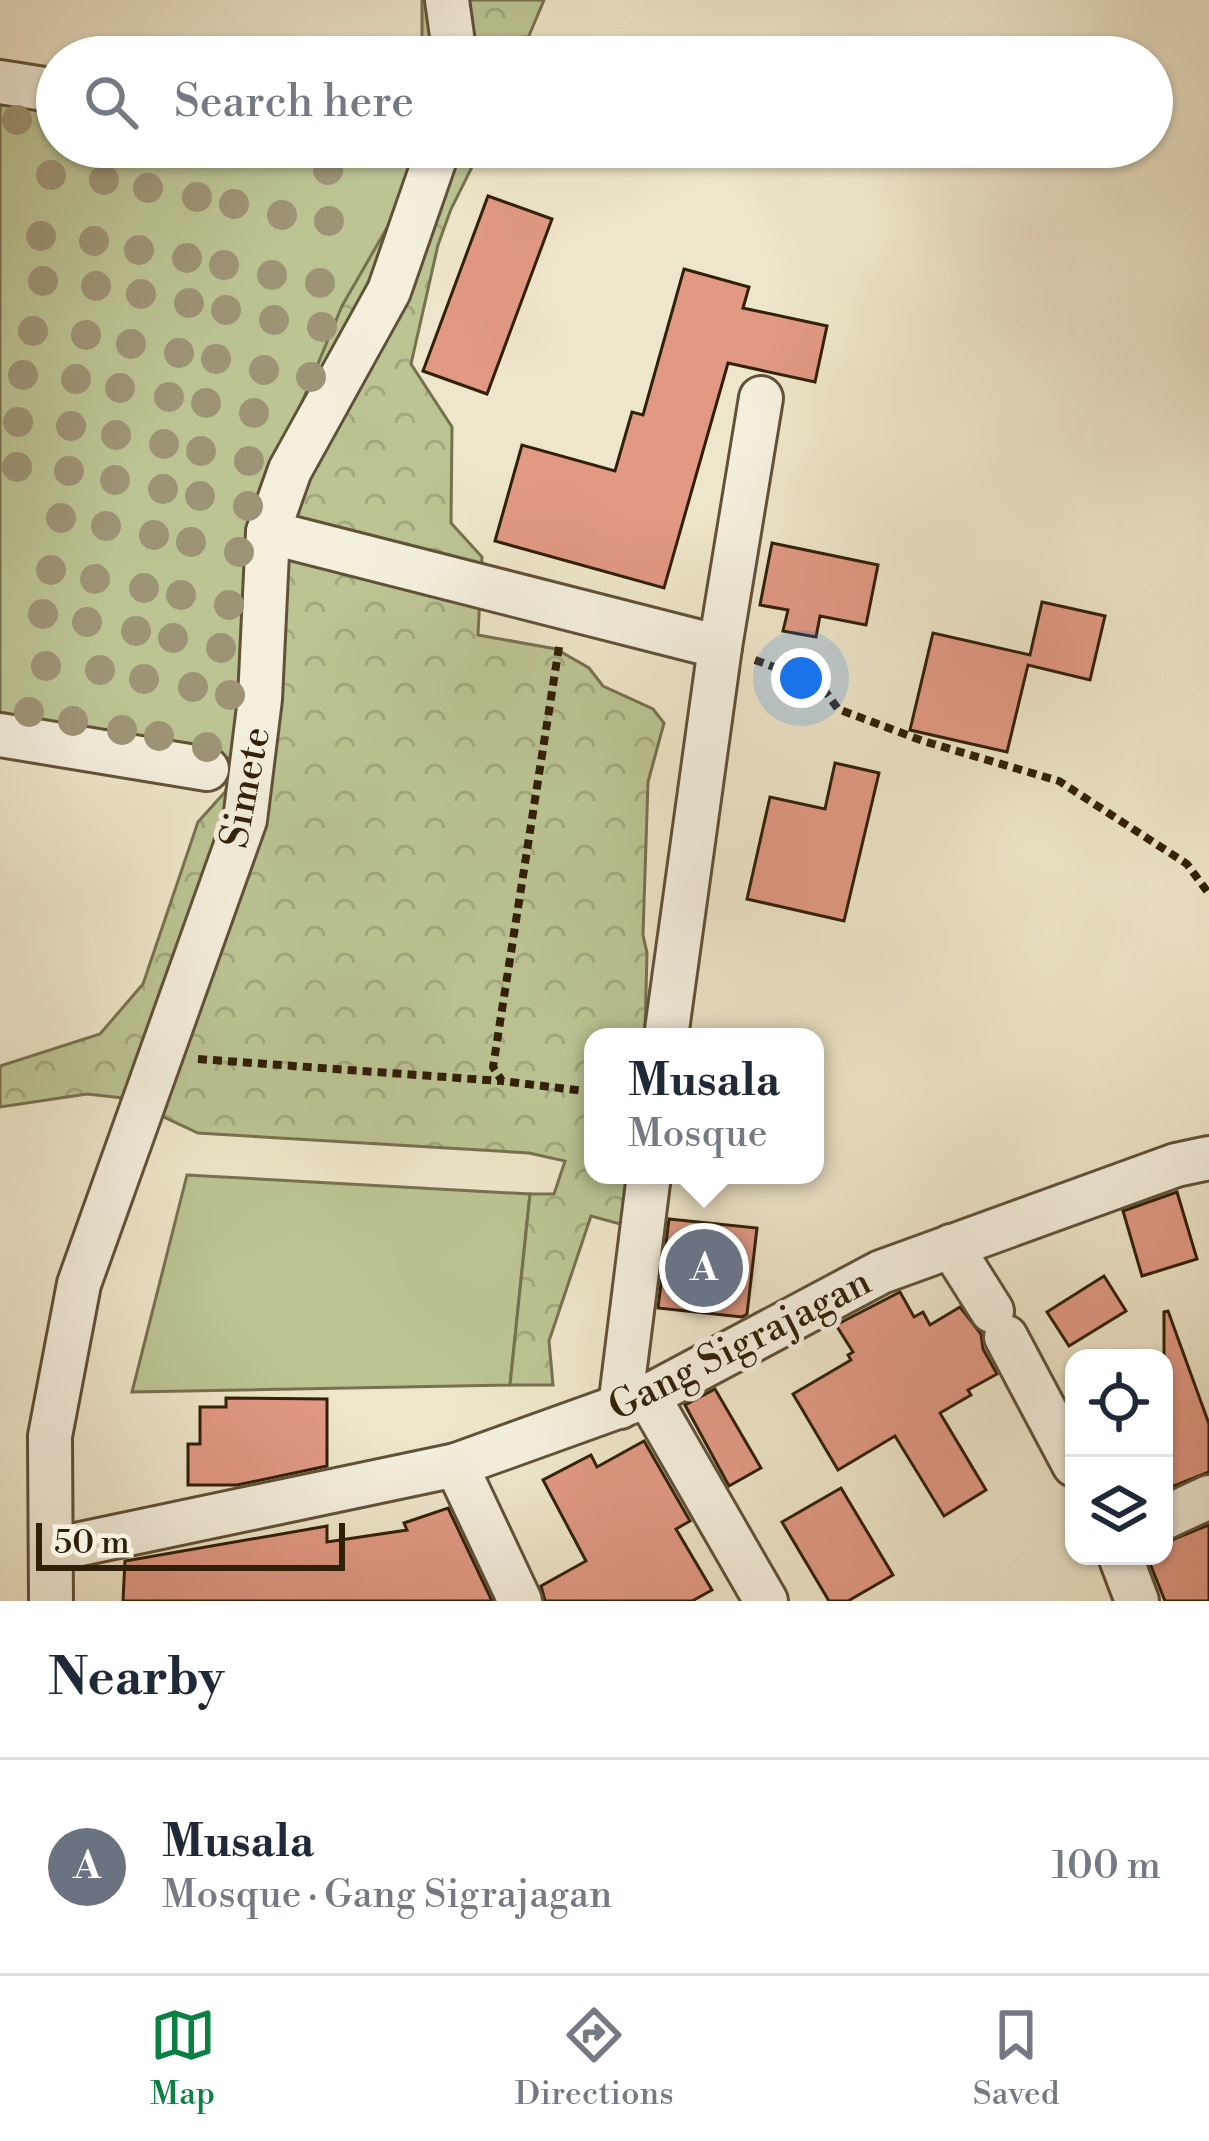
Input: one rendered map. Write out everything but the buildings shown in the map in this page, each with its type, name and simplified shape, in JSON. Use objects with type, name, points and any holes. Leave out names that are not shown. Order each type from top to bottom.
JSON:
[{"type":"street","points":[[447,0],[452,36]]},
{"type":"street","points":[[0,82],[36,88]]},
{"type":"street","name":"Simete","points":[[51,1601],[50,1436],[79,1284],[245,820],[260,699],[268,532],[290,470],[389,291],[432,168]]},
{"type":"street","points":[[667,1028],[720,647],[761,398]]},
{"type":"street","points":[[268,532],[720,647]]},
{"type":"street","points":[[0,735],[207,769]]},
{"type":"street","name":"Gang Sigrajagan","points":[[52,1550],[455,1465],[634,1401],[881,1272],[1177,1165],[1209,1158]]},
{"type":"street","points":[[648,1184],[634,1401],[766,1601]]},
{"type":"street","points":[[951,1246],[1070,1457]]},
{"type":"street","points":[[455,1465],[520,1601]]},
{"type":"street","points":[[1173,1514],[1209,1497]]},
{"type":"street","points":[[1123,1565],[1137,1601]]},
{"type":"path","points":[[502,1081],[493,1067],[565,610]]},
{"type":"path","points":[[720,647],[820,684],[838,709],[1058,781],[1187,864],[1209,894]]},
{"type":"path","points":[[160,1056],[584,1091]]},
{"type":"green space","points":[[422,0],[544,0],[529,36],[422,36]]},
{"type":"green space","points":[[0,93],[36,99],[36,168],[411,168],[408,193],[241,760],[0,721]]},
{"type":"green space","points":[[410,168],[472,168],[438,245],[411,364],[452,427],[451,523],[482,557],[478,635],[556,649],[589,668],[603,686],[653,709],[664,723],[648,782],[645,1028],[584,1028],[584,1184],[627,1184],[624,1225],[591,1216],[549,1341],[553,1385],[510,1385],[530,1194],[554,1194],[565,1161],[529,1153],[198,1133],[123,1098],[87,1094],[0,1107],[0,1066],[100,1034],[143,984],[198,822],[225,792],[241,760],[263,496],[342,306],[407,193]]},
{"type":"green space","points":[[187,1175],[530,1194],[510,1385],[132,1392]]},
{"type":"place","name":"Musala","points":[[704,1268]]}]
